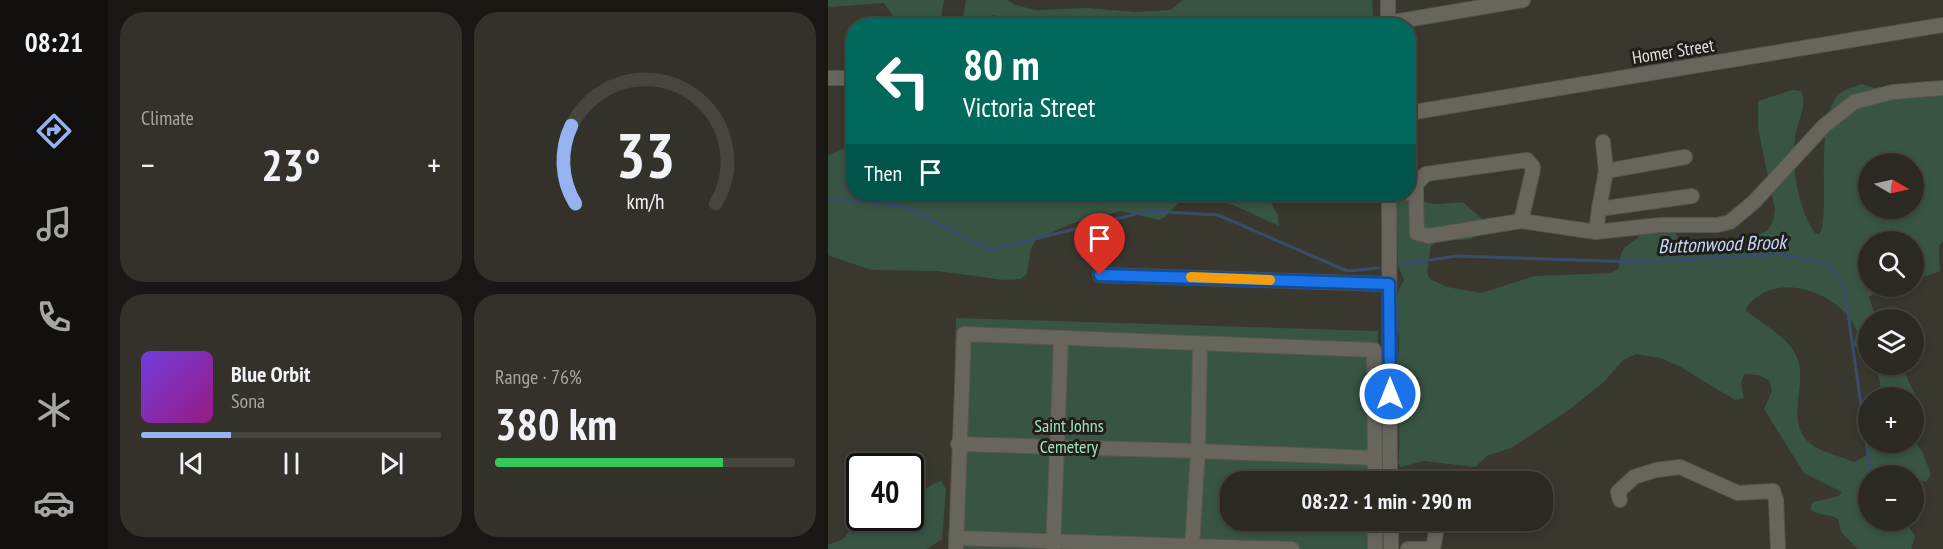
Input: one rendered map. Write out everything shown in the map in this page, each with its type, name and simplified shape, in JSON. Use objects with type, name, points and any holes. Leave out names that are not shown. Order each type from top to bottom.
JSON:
[{"type":"street","points":[[1388,0],[1388,18]]},
{"type":"street","points":[[1416,19],[1523,0]]},
{"type":"street","name":"Homer Street","points":[[1416,112],[1943,25]]},
{"type":"street","points":[[828,78],[846,78]]},
{"type":"street","points":[[1413,201],[1417,234],[1428,236],[1521,221],[1596,232],[1660,225],[1717,225],[1730,222],[1754,202],[1824,126],[1854,102],[1893,92],[1943,88]]},
{"type":"street","points":[[1596,232],[1605,171],[1603,142]]},
{"type":"street","points":[[1605,171],[1685,157]]},
{"type":"street","points":[[1416,184],[1426,174],[1527,160],[1533,167],[1521,221]]},
{"type":"street","points":[[1599,209],[1692,196]]},
{"type":"street","points":[[1389,201],[1390,471]]},
{"type":"street","points":[[1100,275],[1389,284]]},
{"type":"street","points":[[1292,549],[956,543],[964,334],[1390,350]]},
{"type":"street","points":[[1053,545],[1061,339]]},
{"type":"street","points":[[1192,548],[1198,451],[1200,344]]},
{"type":"street","points":[[1374,350],[1375,471]]},
{"type":"street","points":[[958,444],[1375,458]]},
{"type":"street","points":[[1620,500],[1618,492],[1634,477],[1656,470],[1680,467],[1738,493],[1773,492],[1776,501],[1778,549]]},
{"type":"street","points":[[1375,531],[1375,549]]},
{"type":"street","points":[[1391,549],[1394,531]]},
{"type":"street","points":[[1408,549],[1432,549],[1436,531]]},
{"type":"green space","points":[[828,0],[944,0],[941,18],[894,18],[884,3],[828,6]]},
{"type":"green space","points":[[966,0],[1007,0],[1015,5],[1036,10],[1088,8],[1135,12],[1171,10],[1182,0],[1372,0],[1373,15],[1371,18],[1005,18],[994,15],[986,18],[963,18]]},
{"type":"green space","points":[[1862,84],[1880,90],[1943,92],[1943,241],[1939,246],[1940,271],[1924,277],[1924,231],[1858,231],[1858,297],[1869,297],[1873,309],[1858,309],[1858,349],[1853,345],[1857,331],[1850,319],[1828,299],[1814,292],[1784,287],[1770,290],[1753,300],[1746,311],[1782,337],[1797,357],[1800,366],[1799,425],[1809,443],[1828,453],[1854,462],[1866,456],[1866,453],[1923,453],[1931,474],[1926,482],[1924,482],[1924,465],[1858,465],[1858,531],[1912,531],[1915,536],[1911,549],[1858,549],[1841,532],[1838,519],[1810,509],[1813,502],[1839,496],[1842,492],[1804,473],[1764,409],[1772,391],[1770,381],[1759,375],[1745,374],[1741,382],[1744,398],[1735,400],[1679,366],[1660,358],[1636,354],[1623,360],[1604,382],[1566,412],[1511,448],[1487,456],[1475,467],[1424,461],[1401,467],[1398,463],[1396,379],[1399,344],[1396,308],[1398,293],[1404,280],[1398,266],[1396,201],[1416,201],[1416,199],[1433,204],[1464,203],[1484,221],[1475,237],[1446,240],[1431,246],[1427,273],[1430,279],[1447,287],[1481,293],[1535,276],[1610,273],[1619,268],[1624,248],[1644,229],[1673,227],[1678,238],[1695,241],[1749,237],[1766,231],[1774,219],[1775,210],[1758,128],[1758,101],[1792,90],[1801,91],[1803,96],[1794,148],[1797,187],[1809,223],[1815,233],[1819,234],[1824,212],[1826,128],[1830,110],[1839,94]]},
{"type":"green space","points":[[846,148],[846,201],[1183,201],[1159,220],[1121,211],[1070,224],[1036,240],[1031,248],[1027,274],[1021,279],[1004,280],[938,271],[871,270],[828,255],[828,156]]},
{"type":"green space","points":[[1220,201],[1270,201],[1278,216],[1279,226],[1244,210]]},
{"type":"green space","name":"Saint Johns Cemetery","points":[[956,318],[1378,331],[1377,471],[1220,471],[1220,531],[1377,531],[1376,549],[951,549]]},
{"type":"green space","points":[[1878,375],[1906,375],[1911,387],[1880,387]]},
{"type":"green space","points":[[941,481],[946,489],[942,539],[927,549],[828,549],[828,545],[843,539],[849,531],[924,531],[924,491]]},
{"type":"waterway","name":"Buttonwood Brook","points":[[828,198],[846,200]]},
{"type":"waterway","name":"Buttonwood Brook","points":[[854,201],[907,207],[990,250],[1148,211],[1218,215],[1347,271],[1379,268]]},
{"type":"waterway","name":"Buttonwood Brook","points":[[1399,265],[1456,256],[1635,262],[1783,254],[1828,265],[1844,285],[1869,465]]},
{"type":"slow traffic","points":[[1191,277],[1270,280]]},
{"type":"route","points":[[1100,275],[1389,284],[1390,394]]}]
